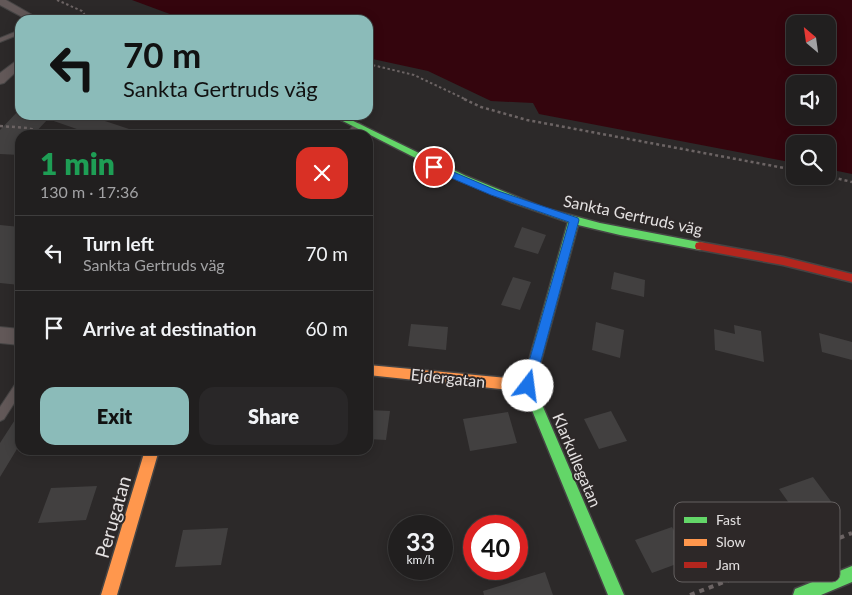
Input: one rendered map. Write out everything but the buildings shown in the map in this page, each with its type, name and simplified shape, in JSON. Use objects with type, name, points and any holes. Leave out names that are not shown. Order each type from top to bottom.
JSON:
[{"type":"street","points":[[0,1],[27,15]]},
{"type":"street","points":[[0,80],[15,66]]},
{"type":"street","name":"Sankta Gertruds väg","points":[[342,120],[355,130]]},
{"type":"street","name":"Sankta Gertruds väg","points":[[373,139],[468,182],[574,220],[622,232],[814,267],[852,278]]},
{"type":"street","points":[[528,386],[574,220]]},
{"type":"street","points":[[0,335],[15,336]]},
{"type":"street","name":"Ejdergatan","points":[[373,370],[528,386]]},
{"type":"street","name":"Klarkullegatan","points":[[528,386],[616,595]]},
{"type":"street","name":"Perugatan","points":[[109,595],[151,455]]},
{"type":"street","points":[[840,579],[852,574]]},
{"type":"street","points":[[801,595],[833,582]]},
{"type":"lane","points":[[0,40],[15,34]]},
{"type":"lane","points":[[0,416],[15,394]]},
{"type":"path","points":[[57,0],[82,11],[85,15]]},
{"type":"path","points":[[373,65],[414,75],[481,107],[527,120],[786,168]]},
{"type":"path","points":[[0,126],[34,130]]},
{"type":"path","points":[[836,178],[852,182]]},
{"type":"path","points":[[840,538],[852,533]]},
{"type":"path","points":[[690,595],[724,582]]},
{"type":"shaded area","points":[[132,0],[852,0],[852,174],[836,171],[836,135],[786,135],[786,161],[539,114],[533,103],[491,101],[428,71],[373,59],[373,15],[172,15]]},
{"type":"traffic: fast","points":[[345,120],[365,130]]},
{"type":"traffic: fast","points":[[373,134],[463,178],[541,210],[600,227],[700,246]]},
{"type":"traffic: fast","points":[[574,220],[528,386],[616,595]]},
{"type":"traffic: fast","points":[[840,579],[852,574]]},
{"type":"traffic: fast","points":[[801,595],[833,582]]},
{"type":"traffic: slow","points":[[373,370],[528,386]]},
{"type":"traffic: slow","points":[[109,595],[151,455]]},
{"type":"traffic: jam","points":[[700,246],[783,261],[852,278]]},
{"type":"route","points":[[434,167],[495,193],[543,211],[574,220],[528,386]]}]
